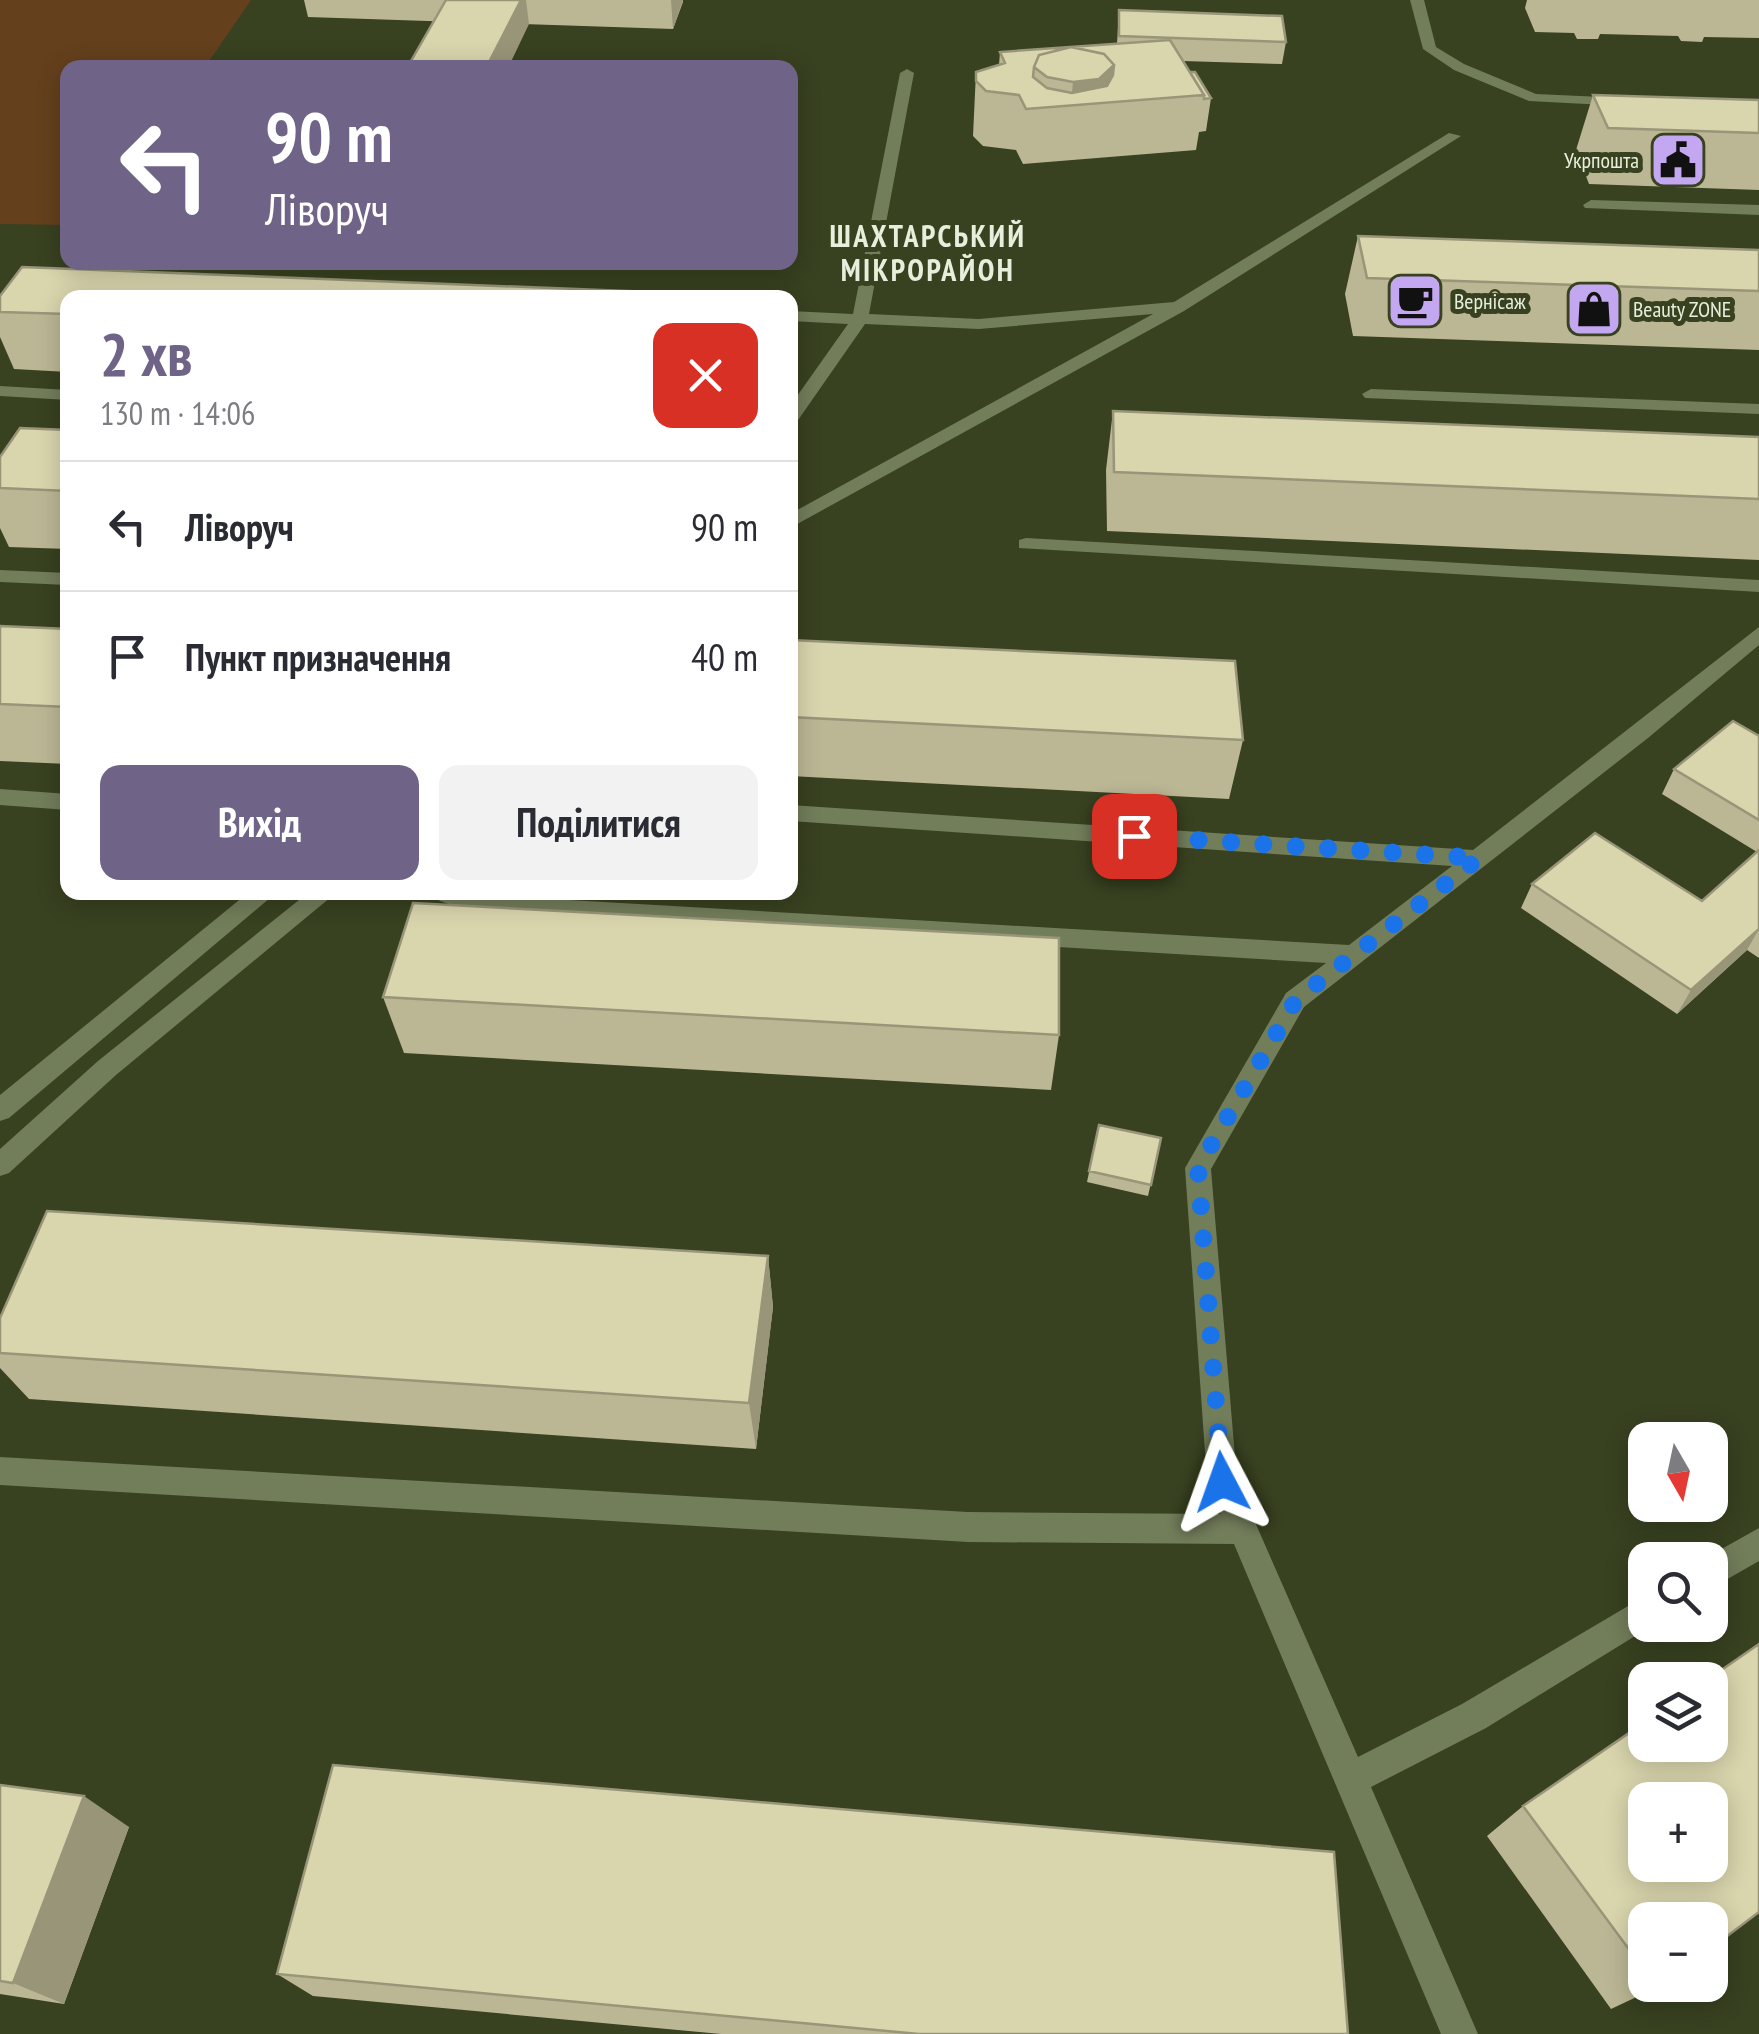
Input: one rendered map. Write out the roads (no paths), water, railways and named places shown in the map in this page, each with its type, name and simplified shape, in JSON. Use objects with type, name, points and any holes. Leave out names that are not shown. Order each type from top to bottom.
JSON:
[{"type":"street","points":[[1417,0],[1430,48],[1459,67],[1534,98],[1646,103]]},
{"type":"street","points":[[798,408],[860,319],[906,72]]},
{"type":"street","points":[[798,518],[1178,307],[1454,136]]},
{"type":"street","points":[[1591,205],[1759,210]]},
{"type":"street","points":[[798,316],[979,324],[1178,307]]},
{"type":"street","points":[[0,391],[60,395]]},
{"type":"street","points":[[1370,394],[1759,409]]},
{"type":"street","points":[[1026,544],[1759,586]]},
{"type":"street","points":[[0,576],[60,579]]},
{"type":"street","points":[[1460,2034],[1222,1482],[1198,1168],[1296,1000],[1759,634]]},
{"type":"street","points":[[0,796],[60,801]]},
{"type":"street","points":[[798,814],[1479,858]]},
{"type":"street","points":[[3,1105],[256,900]]},
{"type":"street","points":[[0,1166],[107,1068],[316,900]]},
{"type":"street","points":[[460,900],[470,904],[1354,955]]},
{"type":"street","points":[[0,1471],[968,1527],[1243,1529]]},
{"type":"street","points":[[1728,1562],[1759,1543]]},
{"type":"street","points":[[1350,1779],[1474,1716],[1628,1622]]},
{"type":"place","name":"Укрпошта","points":[[1678,160]]},
{"type":"place","name":"Вернісаж","points":[[1415,301]]},
{"type":"place","name":"Beauty ZONE","points":[[1594,309]]},
{"type":"district","name":"ШАХТАРСЬКИЙ МІКРОРАЙОН","points":[[928,254]]}]
